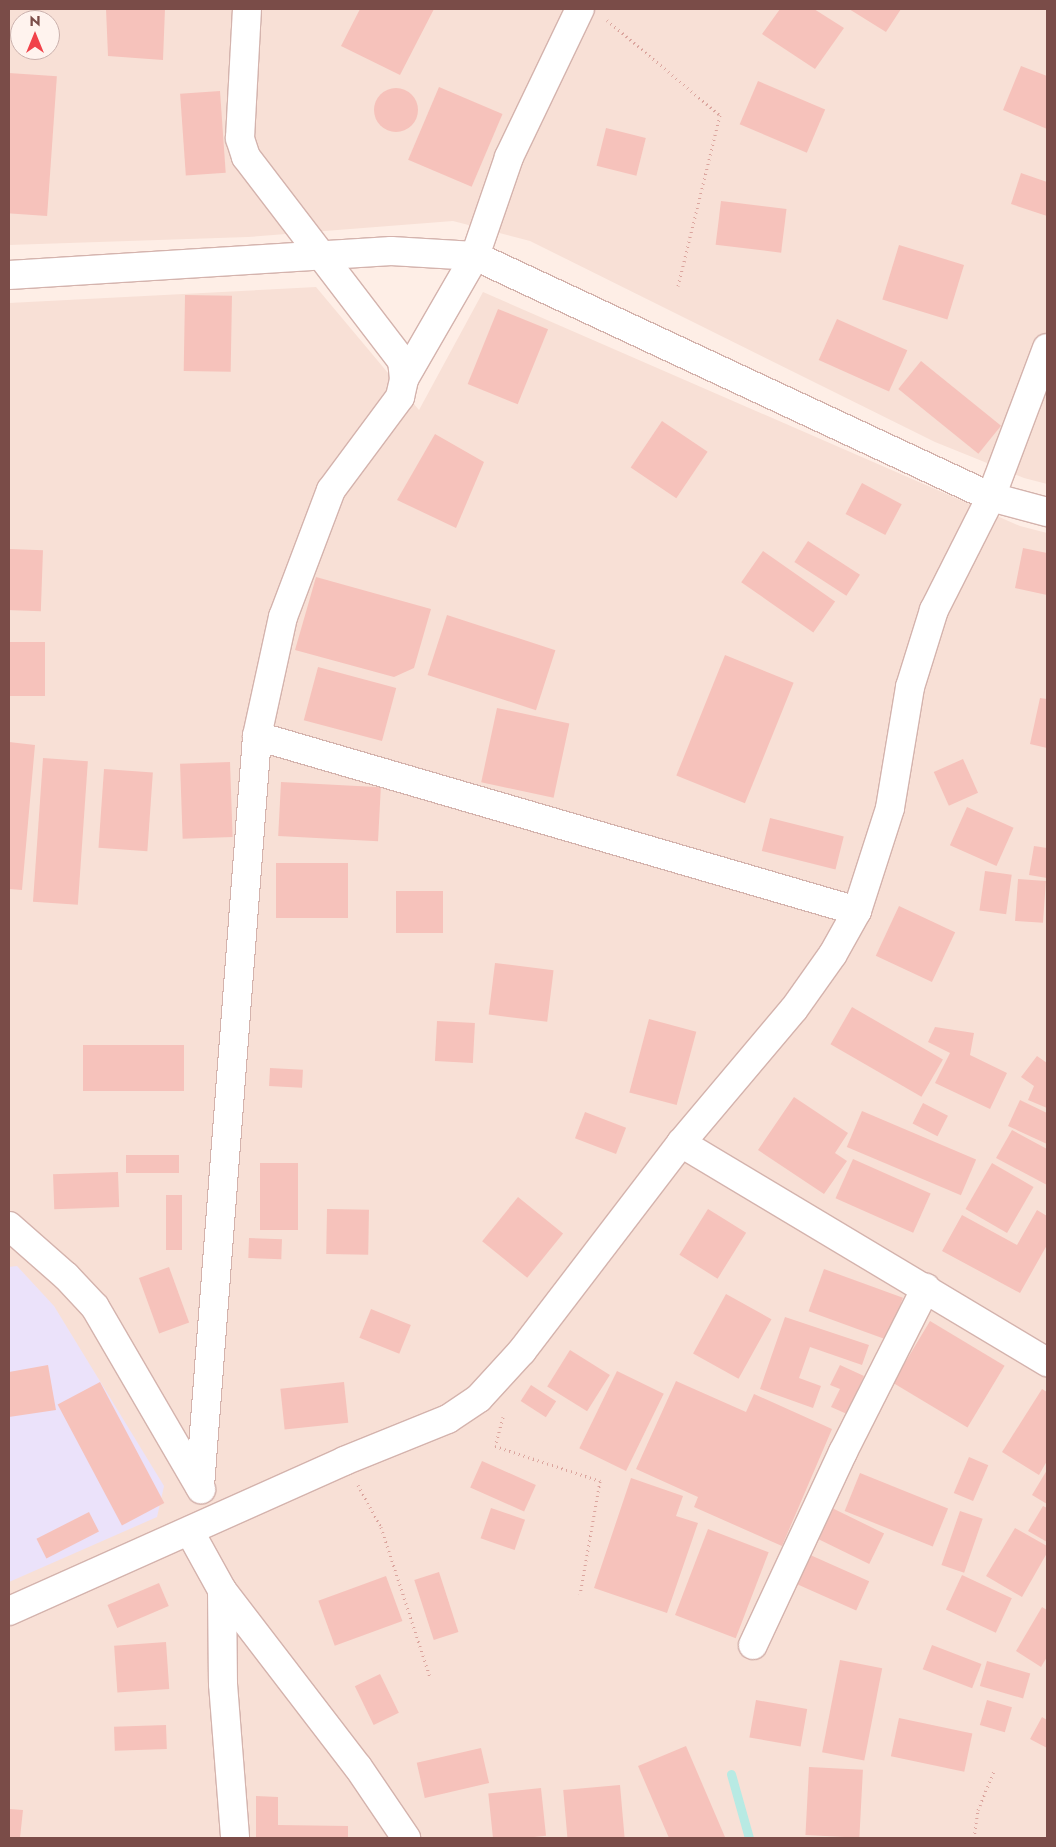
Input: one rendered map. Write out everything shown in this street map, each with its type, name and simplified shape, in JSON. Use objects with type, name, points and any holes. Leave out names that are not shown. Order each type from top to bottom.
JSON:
[{"type":"street","points":[[247,9],[240,138],[246,157],[402,360],[404,379]]},
{"type":"street","points":[[200,1486],[257,736],[283,618],[331,490],[400,397],[404,379],[475,256],[509,157],[591,12]]},
{"type":"street","points":[[9,275],[391,251],[475,256],[991,497],[1047,512]]},
{"type":"street","points":[[9,1611],[190,1532],[213,1518],[344,1460],[448,1419],[479,1398],[522,1351],[681,1143],[794,1009],[833,954],[857,911],[890,808],[910,687],[934,610],[991,497],[1047,348]]},
{"type":"street","points":[[257,736],[857,911]]},
{"type":"street","points":[[681,1143],[1047,1362]]},
{"type":"street","points":[[9,1226],[66,1276],[95,1307],[200,1486],[213,1518]]},
{"type":"street","points":[[753,1645],[843,1452],[926,1288]]},
{"type":"street","points":[[190,1532],[222,1590],[358,1767],[406,1838]]},
{"type":"street","points":[[222,1590],[223,1684],[235,1838]]},
{"type":"path","points":[[591,12],[720,115],[678,286]]},
{"type":"path","points":[[506,1408],[495,1446],[600,1481],[580,1594]]},
{"type":"path","points":[[344,1460],[381,1527],[430,1678]]},
{"type":"path","points":[[974,1838],[978,1810],[994,1771]]},
{"type":"shaded area","points":[[9,9],[1047,9],[1047,484],[1024,478],[935,442],[530,241],[453,221],[248,237],[9,245]]},
{"type":"shaded area","points":[[316,287],[419,410],[483,292],[1020,526],[1047,533],[1047,1838],[9,1838],[9,303]]},
{"type":"shaded area","points":[[17,1266],[54,1306],[164,1486],[157,1517],[9,1582],[9,1267]]},
{"type":"building","points":[[106,9],[165,9],[163,60],[108,56]]},
{"type":"building","points":[[360,9],[434,9],[400,75],[341,46]]},
{"type":"building","points":[[780,9],[814,9],[844,28],[815,69],[762,34]]},
{"type":"building","points":[[849,9],[901,9],[886,32]]},
{"type":"building","points":[[1021,66],[1047,76],[1047,129],[1003,110]]},
{"type":"building","points":[[9,73],[57,76],[47,216],[9,213]]},
{"type":"building","points":[[758,81],[825,110],[807,153],[740,124]]},
{"type":"building","points":[[439,87],[503,114],[472,187],[408,160]]},
{"type":"building","points":[[392,88],[400,88],[412,94],[418,110],[412,126],[400,132],[392,132],[380,126],[374,114],[374,106],[380,94]]},
{"type":"building","points":[[220,91],[226,173],[186,176],[180,94]]},
{"type":"building","points":[[606,128],[646,138],[636,176],[597,166]]},
{"type":"building","points":[[1021,173],[1047,182],[1047,216],[1011,204]]},
{"type":"building","points":[[721,201],[787,209],[781,253],[716,245]]},
{"type":"building","points":[[899,245],[964,265],[947,319],[882,300]]},
{"type":"building","points":[[185,295],[232,296],[231,372],[184,371]]},
{"type":"building","points":[[498,309],[548,329],[518,404],[468,384]]},
{"type":"building","points":[[837,319],[907,350],[889,391],[819,360]]},
{"type":"building","points":[[921,361],[1001,426],[978,454],[898,389]]},
{"type":"building","points":[[662,421],[708,452],[676,498],[631,467]]},
{"type":"building","points":[[435,434],[484,462],[456,528],[397,500]]},
{"type":"building","points":[[862,483],[902,504],[885,535],[846,514]]},
{"type":"building","points":[[808,541],[860,575],[846,596],[794,562]]},
{"type":"building","points":[[1023,548],[1047,553],[1047,595],[1015,588]]},
{"type":"building","points":[[9,549],[43,550],[41,611],[9,610]]},
{"type":"building","points":[[763,551],[835,601],[813,633],[741,582]]},
{"type":"building","points":[[316,577],[431,609],[414,668],[394,677],[295,650]]},
{"type":"building","points":[[447,615],[555,650],[536,710],[428,675]]},
{"type":"building","points":[[9,642],[45,642],[45,696],[9,696]]},
{"type":"building","points":[[725,655],[794,683],[745,803],[676,776]]},
{"type":"building","points":[[318,667],[396,688],[382,741],[304,720]]},
{"type":"building","points":[[1040,698],[1047,699],[1047,748],[1030,744]]},
{"type":"building","points":[[497,708],[569,723],[554,798],[481,782]]},
{"type":"building","points":[[9,742],[35,745],[22,890],[9,889]]},
{"type":"building","points":[[43,758],[88,761],[78,905],[33,902]]},
{"type":"building","points":[[963,759],[978,793],[949,806],[934,772]]},
{"type":"building","points":[[230,762],[233,837],[183,839],[180,764]]},
{"type":"building","points":[[104,769],[153,772],[147,851],[98,848]]},
{"type":"building","points":[[281,782],[381,787],[378,841],[278,836]]},
{"type":"building","points":[[967,807],[1014,828],[997,866],[950,845]]},
{"type":"building","points":[[770,818],[844,836],[836,869],[762,851]]},
{"type":"building","points":[[1034,846],[1047,848],[1047,878],[1029,875]]},
{"type":"building","points":[[276,863],[348,863],[348,918],[276,918]]},
{"type":"building","points":[[985,871],[1012,875],[1006,914],[979,911]]},
{"type":"building","points":[[1018,879],[1046,881],[1043,923],[1015,921]]},
{"type":"building","points":[[396,891],[443,891],[443,933],[396,933]]},
{"type":"building","points":[[899,906],[955,932],[932,982],[876,956]]},
{"type":"building","points":[[495,963],[554,970],[547,1022],[489,1015]]},
{"type":"building","points":[[852,1007],[943,1060],[921,1097],[831,1044]]},
{"type":"building","points":[[649,1019],[696,1032],[677,1105],[629,1092]]},
{"type":"building","points":[[437,1021],[475,1023],[473,1063],[435,1061]]},
{"type":"building","points":[[935,1027],[974,1033],[970,1055],[1007,1073],[990,1109],[935,1083],[950,1053],[928,1042]]},
{"type":"building","points":[[83,1045],[184,1045],[184,1091],[83,1091]]},
{"type":"building","points":[[1037,1056],[1047,1063],[1047,1108],[1028,1100],[1034,1086],[1021,1077]]},
{"type":"building","points":[[270,1068],[303,1070],[302,1088],[269,1086]]},
{"type":"building","points":[[794,1097],[848,1133],[835,1153],[847,1161],[824,1194],[758,1150]]},
{"type":"building","points":[[1020,1100],[1047,1113],[1047,1144],[1008,1126]]},
{"type":"building","points":[[923,1103],[948,1116],[938,1136],[913,1123]]},
{"type":"building","points":[[862,1111],[976,1159],[961,1195],[847,1147]]},
{"type":"building","points":[[585,1112],[626,1128],[616,1154],[575,1138]]},
{"type":"building","points":[[1012,1130],[1047,1149],[1047,1185],[996,1158]]},
{"type":"building","points":[[126,1155],[179,1155],[179,1173],[126,1173]]},
{"type":"building","points":[[853,1159],[931,1194],[913,1233],[836,1198]]},
{"type":"building","points":[[260,1163],[298,1163],[298,1230],[260,1230]]},
{"type":"building","points":[[992,1163],[1034,1187],[1007,1233],[966,1209]]},
{"type":"building","points":[[118,1172],[119,1207],[54,1209],[53,1174]]},
{"type":"building","points":[[166,1195],[182,1195],[182,1250],[166,1250]]},
{"type":"building","points":[[518,1197],[563,1234],[527,1278],[482,1241]]},
{"type":"building","points":[[327,1209],[369,1210],[368,1255],[326,1254]]},
{"type":"building","points":[[708,1209],[746,1233],[718,1279],[679,1255]]},
{"type":"building","points":[[1037,1210],[1047,1216],[1047,1245],[1020,1293],[942,1251],[962,1215],[1017,1245]]},
{"type":"building","points":[[249,1238],[282,1239],[281,1259],[248,1258]]},
{"type":"building","points":[[169,1267],[189,1322],[159,1333],[139,1278]]},
{"type":"building","points":[[824,1269],[903,1298],[888,1340],[809,1311]]},
{"type":"building","points":[[726,1294],[771,1319],[739,1379],[693,1353]]},
{"type":"building","points":[[371,1309],[411,1325],[399,1354],[359,1338]]},
{"type":"building","points":[[785,1317],[869,1345],[862,1365],[810,1347],[799,1378],[821,1386],[813,1408],[760,1389]]},
{"type":"building","points":[[930,1321],[1005,1366],[967,1428],[893,1383]]},
{"type":"building","points":[[570,1350],[610,1375],[587,1411],[547,1386]]},
{"type":"building","points":[[48,1365],[56,1410],[9,1417],[9,1372]]},
{"type":"building","points":[[840,1365],[864,1376],[847,1414],[831,1407],[840,1389],[830,1385]]},
{"type":"building","points":[[617,1371],[664,1394],[626,1471],[579,1448]]},
{"type":"building","points":[[676,1381],[746,1412],[754,1394],[832,1429],[782,1546],[694,1507],[698,1497],[636,1469]]},
{"type":"building","points":[[100,1382],[164,1503],[122,1525],[58,1405]]},
{"type":"building","points":[[344,1382],[348,1423],[285,1429],[280,1389]]},
{"type":"building","points":[[531,1385],[556,1401],[546,1417],[521,1401]]},
{"type":"building","points":[[1042,1389],[1047,1392],[1047,1461],[1039,1475],[1002,1452]]},
{"type":"building","points":[[969,1457],[988,1465],[973,1501],[954,1493]]},
{"type":"building","points":[[482,1461],[536,1485],[524,1511],[470,1487]]},
{"type":"building","points":[[1047,1470],[1047,1504],[1032,1495]]},
{"type":"building","points":[[860,1473],[948,1509],[933,1547],[845,1511]]},
{"type":"building","points":[[631,1478],[683,1496],[676,1516],[698,1523],[667,1613],[594,1588]]},
{"type":"building","points":[[1043,1506],[1047,1508],[1047,1542],[1028,1531]]},
{"type":"building","points":[[491,1508],[525,1520],[515,1550],[481,1538]]},
{"type":"building","points":[[832,1508],[884,1533],[869,1564],[817,1539]]},
{"type":"building","points":[[960,1511],[983,1519],[964,1573],[941,1565]]},
{"type":"building","points":[[89,1512],[99,1532],[46,1558],[36,1539]]},
{"type":"building","points":[[1015,1528],[1047,1546],[1047,1553],[1022,1597],[986,1576]]},
{"type":"building","points":[[708,1529],[769,1552],[736,1638],[675,1615]]},
{"type":"building","points":[[808,1554],[869,1581],[856,1610],[795,1583]]},
{"type":"building","points":[[439,1572],[458,1632],[434,1640],[414,1580]]},
{"type":"building","points":[[962,1575],[1012,1598],[996,1633],[946,1609]]},
{"type":"building","points":[[386,1576],[402,1621],[335,1646],[318,1601]]},
{"type":"building","points":[[159,1583],[169,1606],[117,1628],[107,1605]]},
{"type":"building","points":[[1042,1607],[1047,1610],[1047,1657],[1041,1667],[1016,1651]]},
{"type":"building","points":[[166,1642],[169,1689],[117,1693],[114,1646]]},
{"type":"building","points":[[932,1645],[981,1664],[972,1688],[923,1669]]},
{"type":"building","points":[[840,1660],[882,1668],[864,1760],[822,1752]]},
{"type":"building","points":[[987,1661],[1030,1673],[1023,1698],[980,1686]]},
{"type":"building","points":[[380,1674],[399,1713],[374,1725],[355,1686]]},
{"type":"building","points":[[756,1700],[807,1709],[801,1746],[749,1737]]},
{"type":"building","points":[[987,1700],[1012,1707],[1005,1732],[980,1725]]},
{"type":"building","points":[[1042,1717],[1047,1720],[1047,1748],[1030,1739]]},
{"type":"building","points":[[899,1718],[972,1734],[964,1772],[891,1756]]},
{"type":"building","points":[[166,1725],[167,1749],[115,1751],[114,1727]]},
{"type":"building","points":[[686,1746],[725,1837],[669,1838],[638,1766]]},
{"type":"building","points":[[481,1748],[489,1783],[425,1798],[417,1763]]},
{"type":"building","points":[[809,1767],[863,1770],[859,1838],[805,1835]]},
{"type":"building","points":[[620,1785],[625,1838],[567,1838],[563,1790]]},
{"type":"building","points":[[541,1788],[546,1836],[493,1838],[488,1794]]},
{"type":"building","points":[[256,1796],[278,1797],[278,1825],[348,1826],[348,1838],[256,1838]]},
{"type":"building","points":[[9,1809],[23,1810],[20,1838],[9,1838]]},
{"type":"waterway","points":[[731,1774],[749,1838]]}]
